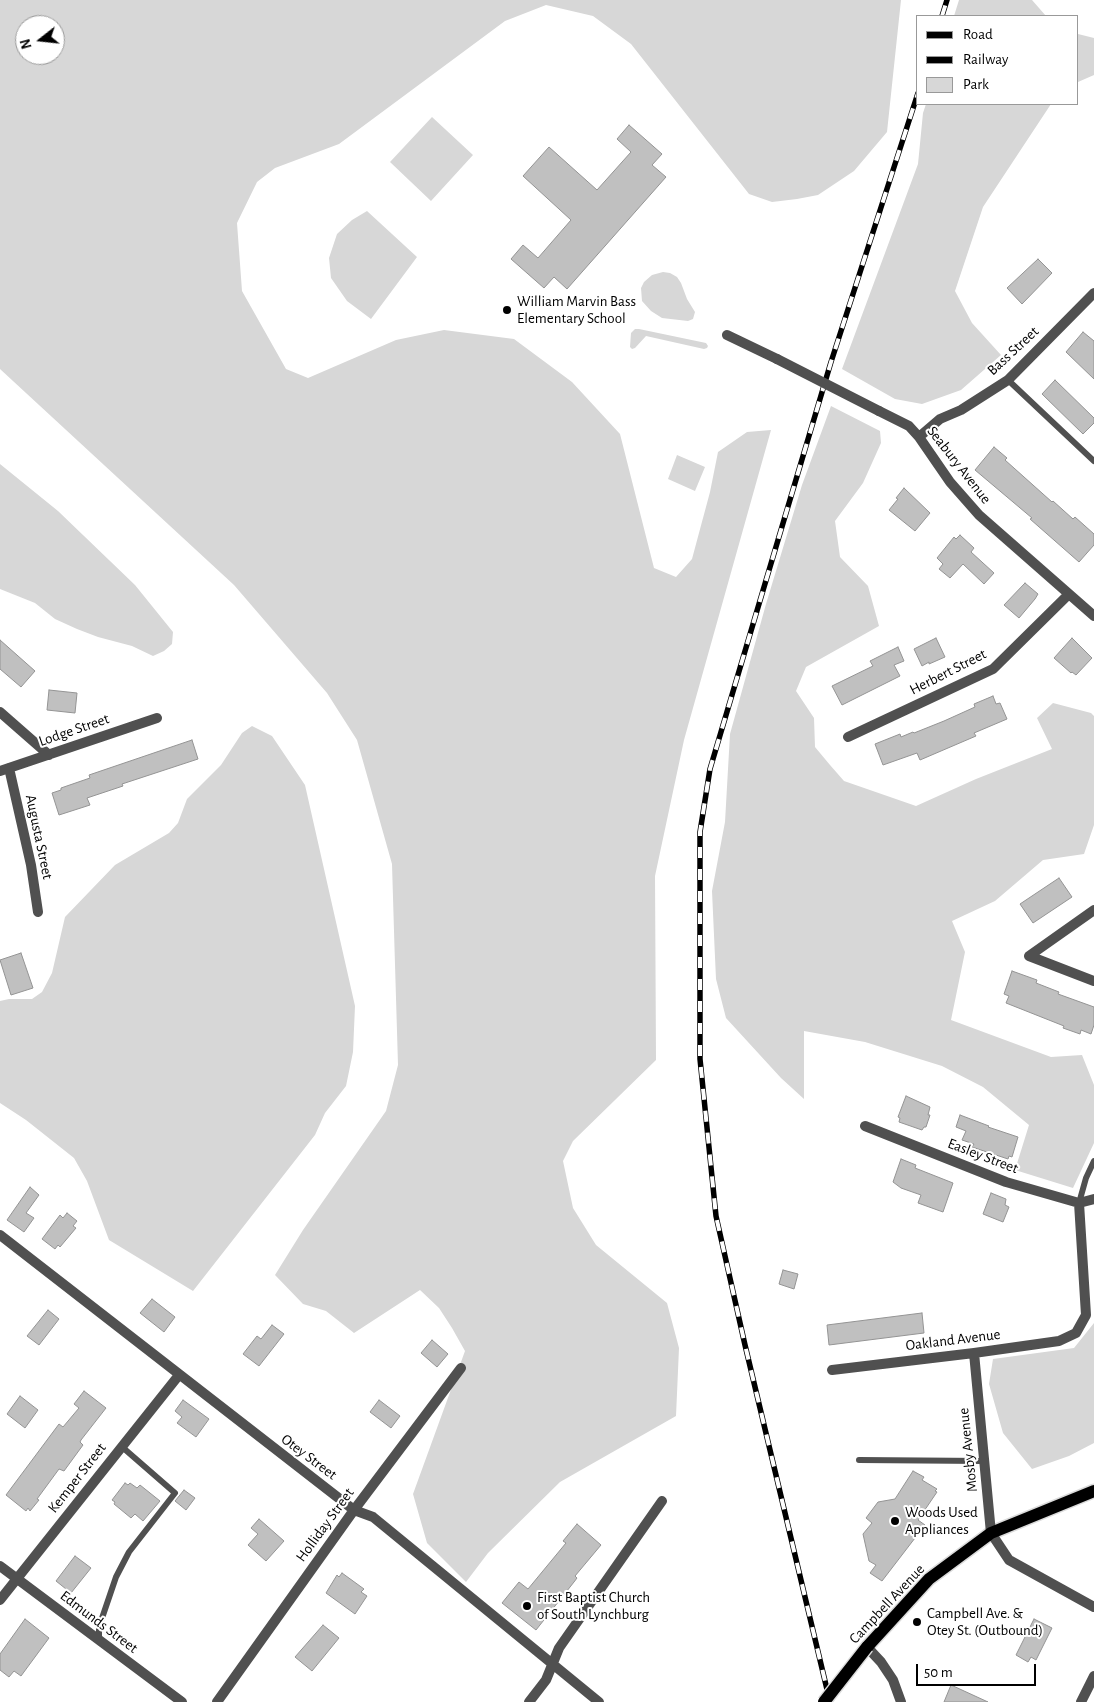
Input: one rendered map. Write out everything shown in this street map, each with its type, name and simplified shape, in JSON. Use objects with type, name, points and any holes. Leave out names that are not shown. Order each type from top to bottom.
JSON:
[{"type":"main road","name":"Campbell Avenue","points":[[824,1702],[867,1647],[929,1579],[991,1533],[1094,1491]]},
{"type":"street","name":"Bass Street","points":[[919,437],[940,419],[961,410],[1008,380],[1094,293]]},
{"type":"street","name":"Seabury Avenue","points":[[727,335],[909,426],[919,437],[950,482],[979,515],[1094,616]]},
{"type":"street","name":"Herbert Street","points":[[848,737],[993,668],[1069,594]]},
{"type":"street","points":[[0,712],[49,755]]},
{"type":"street","name":"Lodge Street","points":[[4,769],[158,718]]},
{"type":"street","name":"Augusta Street","points":[[4,769],[31,865],[38,912]]},
{"type":"street","points":[[1094,910],[1029,956],[1094,981]]},
{"type":"street","name":"Easley Street","points":[[865,1126],[1006,1182],[1079,1202],[1094,1199]]},
{"type":"street","name":"Oakland Avenue","points":[[832,1370],[1059,1341],[1076,1333],[1086,1315],[1079,1202]]},
{"type":"street","name":"Otey Street","points":[[0,1235],[354,1510],[373,1517],[599,1702]]},
{"type":"street","name":"Mosby Avenue","points":[[974,1353],[991,1533],[1008,1560],[1094,1607]]},
{"type":"street","name":"Holliday Street","points":[[217,1702],[354,1510],[461,1368]]},
{"type":"street","name":"Kemper Street","points":[[0,1600],[179,1375]]},
{"type":"street","points":[[529,1702],[546,1680],[559,1648],[662,1501]]},
{"type":"street","name":"Edmunds Street","points":[[0,1566],[182,1702]]},
{"type":"street","points":[[867,1647],[881,1662],[893,1680],[901,1702]]},
{"type":"street","points":[[1081,1702],[1094,1676]]},
{"type":"lane","points":[[1008,380],[1094,461]]},
{"type":"lane","points":[[1079,1202],[1086,1178],[1094,1161]]},
{"type":"lane","points":[[99,1641],[99,1627],[116,1577],[129,1552],[175,1493],[121,1446]]},
{"type":"lane","points":[[859,1460],[984,1461]]},
{"type":"green space","points":[[0,0],[901,0],[887,132],[854,171],[818,195],[772,202],[749,194],[631,44],[593,16],[546,5],[505,21],[339,144],[275,168],[257,182],[237,223],[242,291],[286,369],[308,378],[396,340],[444,330],[514,339],[572,382],[620,434],[654,568],[676,577],[692,559],[710,492],[718,452],[747,432],[771,430],[684,740],[655,876],[656,1060],[573,1141],[563,1161],[573,1208],[596,1245],[667,1303],[679,1348],[676,1416],[560,1482],[488,1553],[466,1582],[427,1543],[413,1494],[465,1351],[452,1328],[439,1308],[420,1290],[354,1333],[326,1311],[303,1304],[275,1275],[303,1230],[386,1111],[398,1065],[392,864],[357,740],[327,693],[234,585],[0,369]]},
{"type":"green space","points":[[959,0],[1032,0],[1045,15],[954,15]]},
{"type":"green space","points":[[1079,34],[1094,38],[1094,75],[1079,82]]},
{"type":"green space","points":[[926,105],[1050,105],[983,207],[955,291],[972,323],[1001,355],[961,390],[922,404],[895,399],[842,369],[918,164],[923,113]]},
{"type":"green space","points":[[432,117],[473,155],[431,201],[390,162]]},
{"type":"green space","points":[[367,211],[417,257],[371,319],[347,301],[331,278],[329,258],[337,234],[352,220]]},
{"type":"green space","points":[[663,272],[677,277],[681,283],[687,299],[695,312],[693,319],[688,321],[662,318],[651,311],[642,301],[641,288],[644,282],[652,275]]},
{"type":"green space","points":[[635,329],[706,343],[708,346],[704,349],[646,336],[632,349],[630,347],[631,333]]},
{"type":"green space","points":[[831,406],[880,431],[881,443],[863,483],[835,521],[840,557],[868,586],[879,626],[806,667],[796,691],[814,718],[815,747],[830,765],[844,781],[916,806],[976,779],[1052,749],[1037,718],[1053,703],[1091,713],[1094,716],[1094,825],[1084,854],[1043,860],[995,901],[952,921],[965,952],[951,1020],[1051,1057],[1082,1055],[1094,1085],[1094,1143],[1073,1188],[1015,1170],[1029,1125],[983,1087],[942,1066],[865,1042],[804,1031],[804,1099],[781,1078],[726,1018],[716,979],[712,891],[725,822],[730,734],[766,604],[802,485]]},
{"type":"green space","points":[[677,455],[705,467],[695,491],[668,479]]},
{"type":"green space","points":[[0,464],[58,511],[135,585],[173,632],[172,644],[164,651],[153,656],[132,646],[77,629],[55,619],[35,603],[0,589]]},
{"type":"green space","points":[[252,726],[272,736],[305,785],[355,1006],[353,1052],[346,1086],[325,1113],[315,1135],[193,1291],[109,1240],[87,1181],[74,1158],[26,1120],[0,1103],[0,1001],[32,999],[42,992],[52,973],[65,917],[115,865],[169,833],[178,823],[187,799],[221,765],[242,733]]},
{"type":"green space","points":[[1094,1323],[1094,1443],[1069,1456],[1032,1469],[1003,1433],[989,1384],[993,1359],[1074,1348]]},
{"type":"building","points":[[629,125],[662,154],[652,165],[666,177],[567,289],[554,277],[544,288],[511,259],[523,245],[538,258],[571,220],[523,176],[549,147],[597,190],[631,152],[617,139]]},
{"type":"building","points":[[1038,259],[1052,273],[1022,304],[1007,288]]},
{"type":"building","points":[[1083,332],[1094,341],[1094,379],[1066,352]]},
{"type":"building","points":[[1055,380],[1094,418],[1094,423],[1083,434],[1042,394]]},
{"type":"building","points":[[994,447],[1007,458],[1005,460],[1052,502],[1073,519],[1075,517],[1094,534],[1094,545],[1079,562],[1030,519],[1032,518],[975,470]]},
{"type":"building","points":[[904,488],[930,513],[915,531],[889,510]]},
{"type":"building","points":[[960,535],[974,548],[971,552],[994,573],[984,584],[963,564],[950,578],[939,569],[943,564],[937,558],[954,537],[956,539]]},
{"type":"building","points":[[1025,583],[1038,594],[1019,618],[1004,605]]},
{"type":"building","points":[[936,638],[945,657],[922,666],[914,649]]},
{"type":"building","points":[[1072,638],[1092,658],[1076,675],[1054,658]]},
{"type":"building","points":[[0,640],[35,671],[21,687],[0,669]]},
{"type":"building","points":[[898,647],[904,661],[894,665],[900,676],[842,705],[832,686],[873,666],[870,661]]},
{"type":"building","points":[[49,690],[77,693],[75,713],[47,710]]},
{"type":"building","points":[[993,696],[996,704],[1000,703],[1007,719],[974,733],[976,736],[920,760],[917,753],[883,765],[875,744],[900,734],[901,737],[914,733],[944,721],[975,707],[974,704]]},
{"type":"building","points":[[192,740],[198,759],[122,784],[123,786],[87,798],[90,805],[59,815],[52,793],[90,778],[89,775]]},
{"type":"building","points":[[1059,878],[1072,897],[1033,923],[1020,904]]},
{"type":"building","points":[[21,953],[33,988],[11,995],[0,960]]},
{"type":"building","points":[[1012,971],[1037,980],[1036,983],[1059,992],[1058,994],[1094,1007],[1094,1025],[1091,1034],[1081,1030],[1080,1034],[1063,1028],[1064,1026],[1006,1003],[1009,996],[1004,994]]},
{"type":"building","points":[[906,1096],[930,1107],[928,1115],[930,1115],[926,1127],[922,1130],[899,1122],[900,1118],[898,1117]]},
{"type":"building","points":[[960,1115],[1018,1137],[1012,1157],[1009,1156],[1008,1159],[972,1147],[974,1144],[962,1140],[966,1131],[956,1127]]},
{"type":"building","points":[[901,1159],[916,1165],[915,1168],[953,1183],[943,1212],[918,1203],[921,1195],[901,1188],[893,1182]]},
{"type":"building","points":[[30,1187],[39,1195],[26,1213],[34,1218],[24,1232],[7,1220]]},
{"type":"building","points":[[991,1193],[1006,1199],[1005,1205],[1009,1207],[1003,1222],[983,1214]]},
{"type":"building","points":[[67,1213],[77,1221],[73,1226],[76,1228],[60,1247],[58,1245],[55,1249],[42,1239],[60,1215],[63,1218]]},
{"type":"building","points":[[783,1270],[798,1274],[794,1289],[779,1284]]},
{"type":"building","points":[[152,1299],[175,1317],[164,1332],[140,1313]]},
{"type":"building","points":[[48,1310],[59,1319],[39,1345],[27,1336]]},
{"type":"building","points":[[922,1313],[924,1333],[829,1345],[827,1325]]},
{"type":"building","points":[[272,1325],[284,1334],[259,1366],[243,1354],[257,1336],[261,1339]]},
{"type":"building","points":[[432,1340],[448,1354],[437,1367],[421,1353]]},
{"type":"building","points":[[84,1391],[106,1408],[81,1440],[80,1442],[83,1445],[64,1471],[59,1469],[37,1499],[39,1500],[30,1511],[28,1508],[26,1511],[6,1495],[59,1424],[63,1427],[79,1408],[74,1404]]},
{"type":"building","points":[[20,1396],[38,1410],[25,1428],[7,1414]]},
{"type":"building","points":[[183,1400],[209,1419],[196,1437],[177,1423],[182,1417],[175,1411]]},
{"type":"building","points":[[379,1400],[400,1416],[391,1428],[370,1412]]},
{"type":"building","points":[[913,1471],[924,1477],[922,1480],[937,1489],[935,1491],[937,1492],[918,1520],[925,1525],[882,1581],[870,1573],[876,1565],[869,1561],[863,1534],[872,1523],[866,1518],[878,1502],[895,1499]]},
{"type":"building","points":[[125,1483],[128,1485],[130,1483],[137,1488],[140,1485],[160,1501],[143,1521],[135,1514],[131,1518],[114,1504],[115,1502],[112,1500]]},
{"type":"building","points":[[184,1490],[195,1498],[186,1510],[175,1501]]},
{"type":"building","points":[[259,1519],[284,1541],[266,1561],[248,1545],[258,1534],[251,1528]]},
{"type":"building","points":[[577,1524],[601,1545],[575,1576],[577,1578],[536,1630],[502,1603],[519,1582],[528,1589],[566,1543],[563,1541]]},
{"type":"building","points":[[75,1556],[91,1568],[71,1593],[56,1581]]},
{"type":"building","points":[[342,1573],[364,1589],[361,1592],[367,1596],[355,1614],[326,1593],[337,1575],[339,1577]]},
{"type":"building","points":[[25,1619],[49,1638],[21,1676],[14,1671],[9,1677],[0,1670],[0,1654]]},
{"type":"building","points":[[1034,1619],[1052,1628],[1036,1660],[1031,1657],[1028,1662],[1016,1655]]},
{"type":"building","points":[[323,1625],[339,1638],[312,1671],[295,1657]]},
{"type":"building","points":[[951,1685],[988,1702],[944,1702]]},
{"type":"railway","points":[[942,15],[947,0]]},
{"type":"railway","points":[[830,1702],[716,1216],[700,1059],[700,832],[710,769],[831,362],[916,99]]},
{"type":"place","name":"William Marvin Bass Elementary School","points":[[507,310]]},
{"type":"place","name":"Woods Used Appliances","points":[[895,1521]]},
{"type":"place","name":"First Baptist Church of South Lynchburg","points":[[527,1606]]},
{"type":"place","name":"Campbell Ave. & Otey St. (Outbound)","points":[[917,1622]]}]
